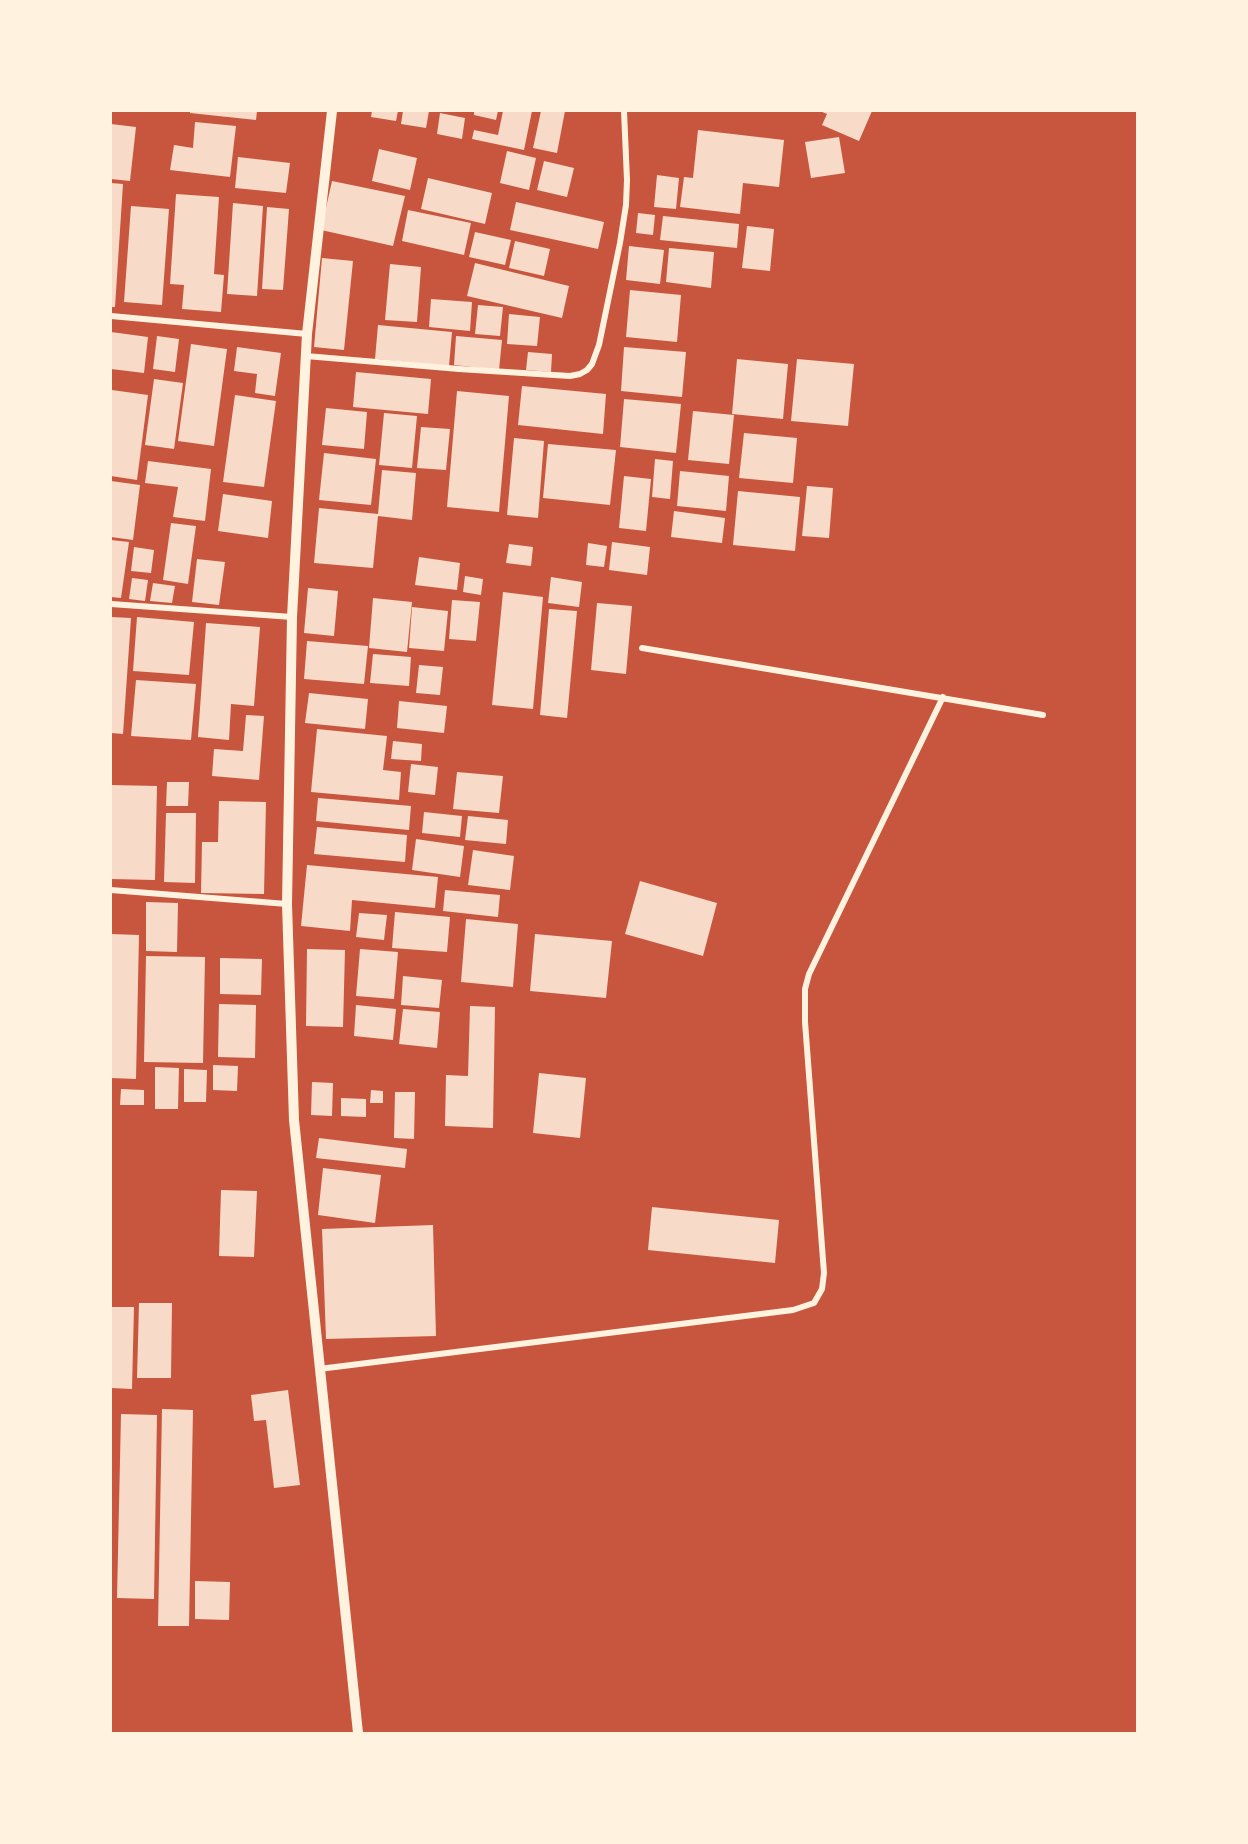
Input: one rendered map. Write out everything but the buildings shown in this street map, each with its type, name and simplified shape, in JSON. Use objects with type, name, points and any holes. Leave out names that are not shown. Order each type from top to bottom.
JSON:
[{"type":"street","points":[[332,111],[307,334],[292,617],[287,904],[294,1120],[358,1733]]},
{"type":"street","points":[[306,356],[570,376],[587,370],[592,364],[599,345],[626,205],[627,160],[624,111]]},
{"type":"street","points":[[111,316],[307,334]]},
{"type":"street","points":[[111,604],[292,617]]},
{"type":"street","points":[[642,648],[1043,715]]},
{"type":"street","points":[[319,1369],[794,1310],[814,1303],[822,1289],[825,1273],[805,1022],[805,989],[810,974],[943,697]]},
{"type":"street","points":[[111,890],[287,904]]}]
